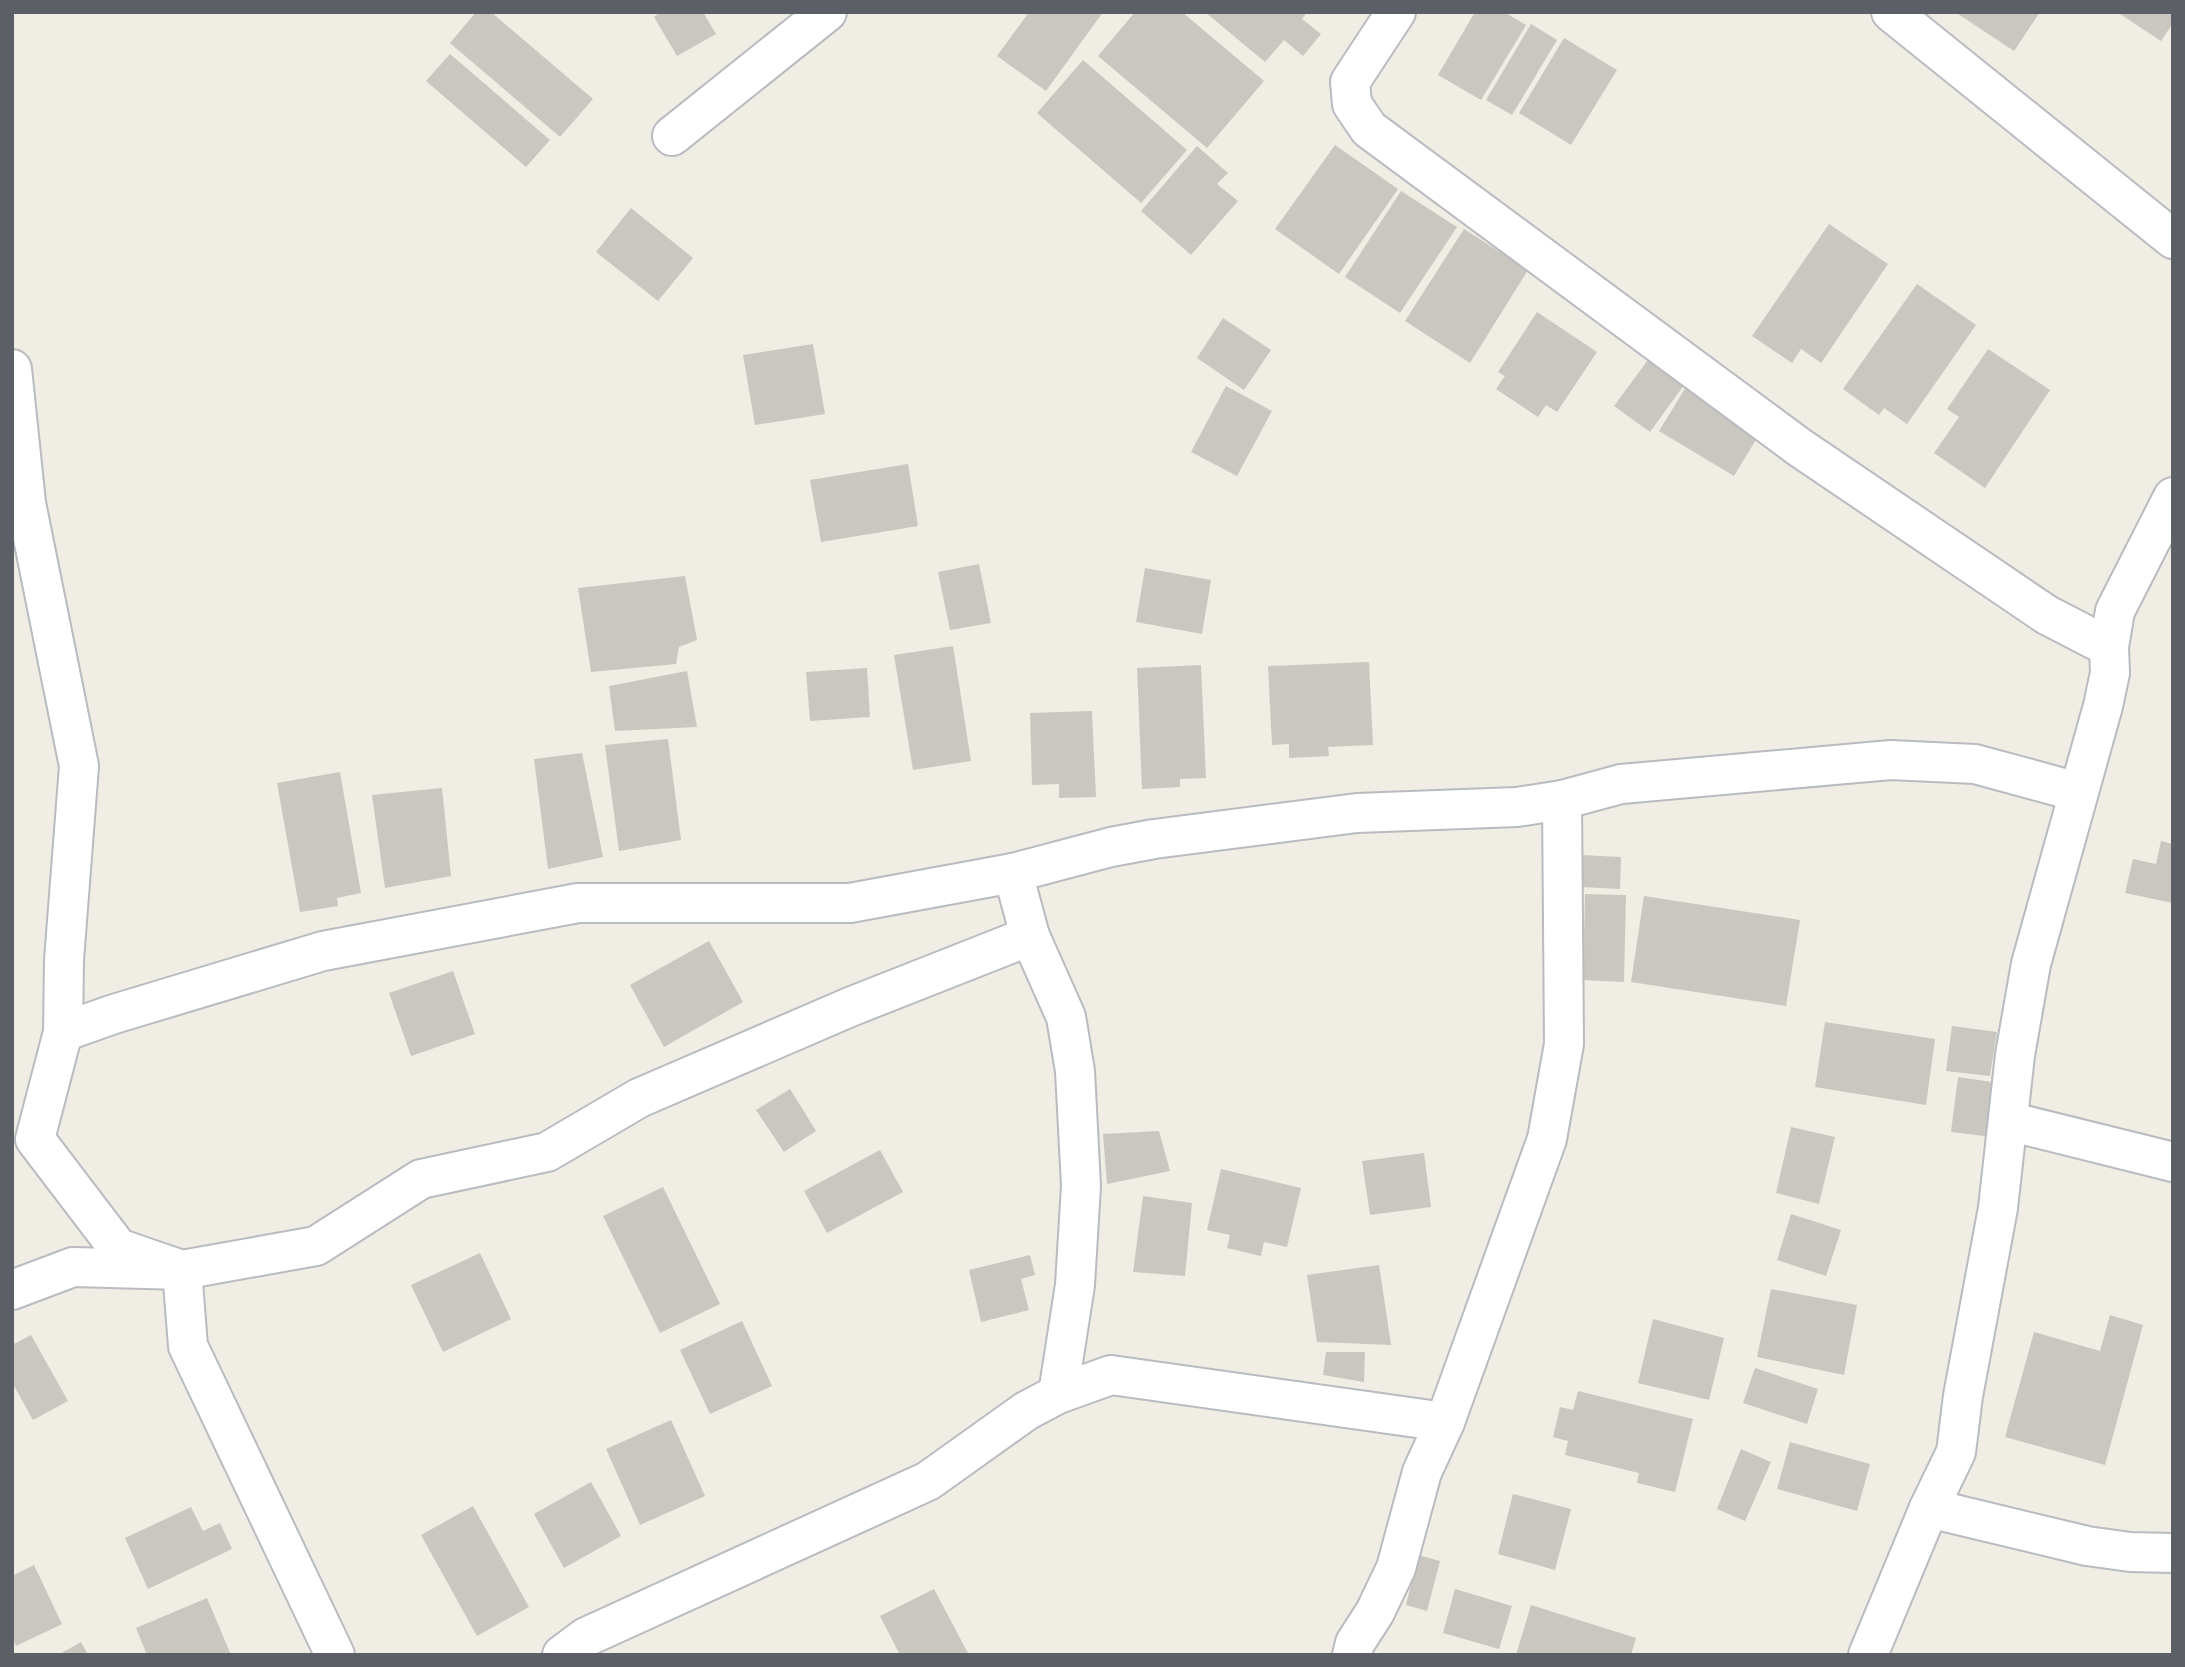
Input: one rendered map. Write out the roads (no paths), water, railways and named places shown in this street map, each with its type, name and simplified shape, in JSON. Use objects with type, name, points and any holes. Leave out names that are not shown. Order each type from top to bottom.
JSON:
[{"type":"street","points":[[672,136],[827,12]]},
{"type":"street","points":[[1396,12],[1350,82],[1352,104],[1369,130],[1799,447],[2047,615],[2109,647]]},
{"type":"street","points":[[1891,12],[2173,239]]},
{"type":"street","points":[[12,369],[26,503],[79,766],[64,960],[63,1032],[35,1139],[118,1248],[182,1270]]},
{"type":"street","points":[[1868,1655],[1929,1508],[1956,1452],[1963,1396],[1998,1208],[2015,1055],[2031,964],[2103,706],[2110,673],[2109,647],[2115,611],[2173,497]]},
{"type":"street","points":[[63,1032],[323,951],[578,903],[850,903],[1013,873],[1111,847],[1168,837],[1357,813],[1517,807],[1562,800],[1621,785],[1891,760],[1975,764],[2078,792]]},
{"type":"street","points":[[1352,1655],[1355,1643],[1375,1612],[1396,1568],[1422,1472],[1445,1422],[1547,1139],[1564,1044],[1562,800]]},
{"type":"street","points":[[1013,873],[1030,936],[1066,1017],[1075,1071],[1081,1186],[1075,1285],[1058,1394]]},
{"type":"street","points":[[12,1290],[73,1267],[182,1270],[316,1246],[421,1179],[547,1152],[639,1098],[850,1007],[1030,936]]},
{"type":"street","points":[[2008,1121],[2173,1162]]},
{"type":"street","points":[[182,1270],[188,1346],[335,1655]]},
{"type":"street","points":[[562,1655],[586,1637],[928,1481],[1026,1411],[1058,1394],[1111,1376],[1445,1422]]},
{"type":"street","points":[[1929,1508],[2087,1546],[2130,1552],[2173,1553]]}]
